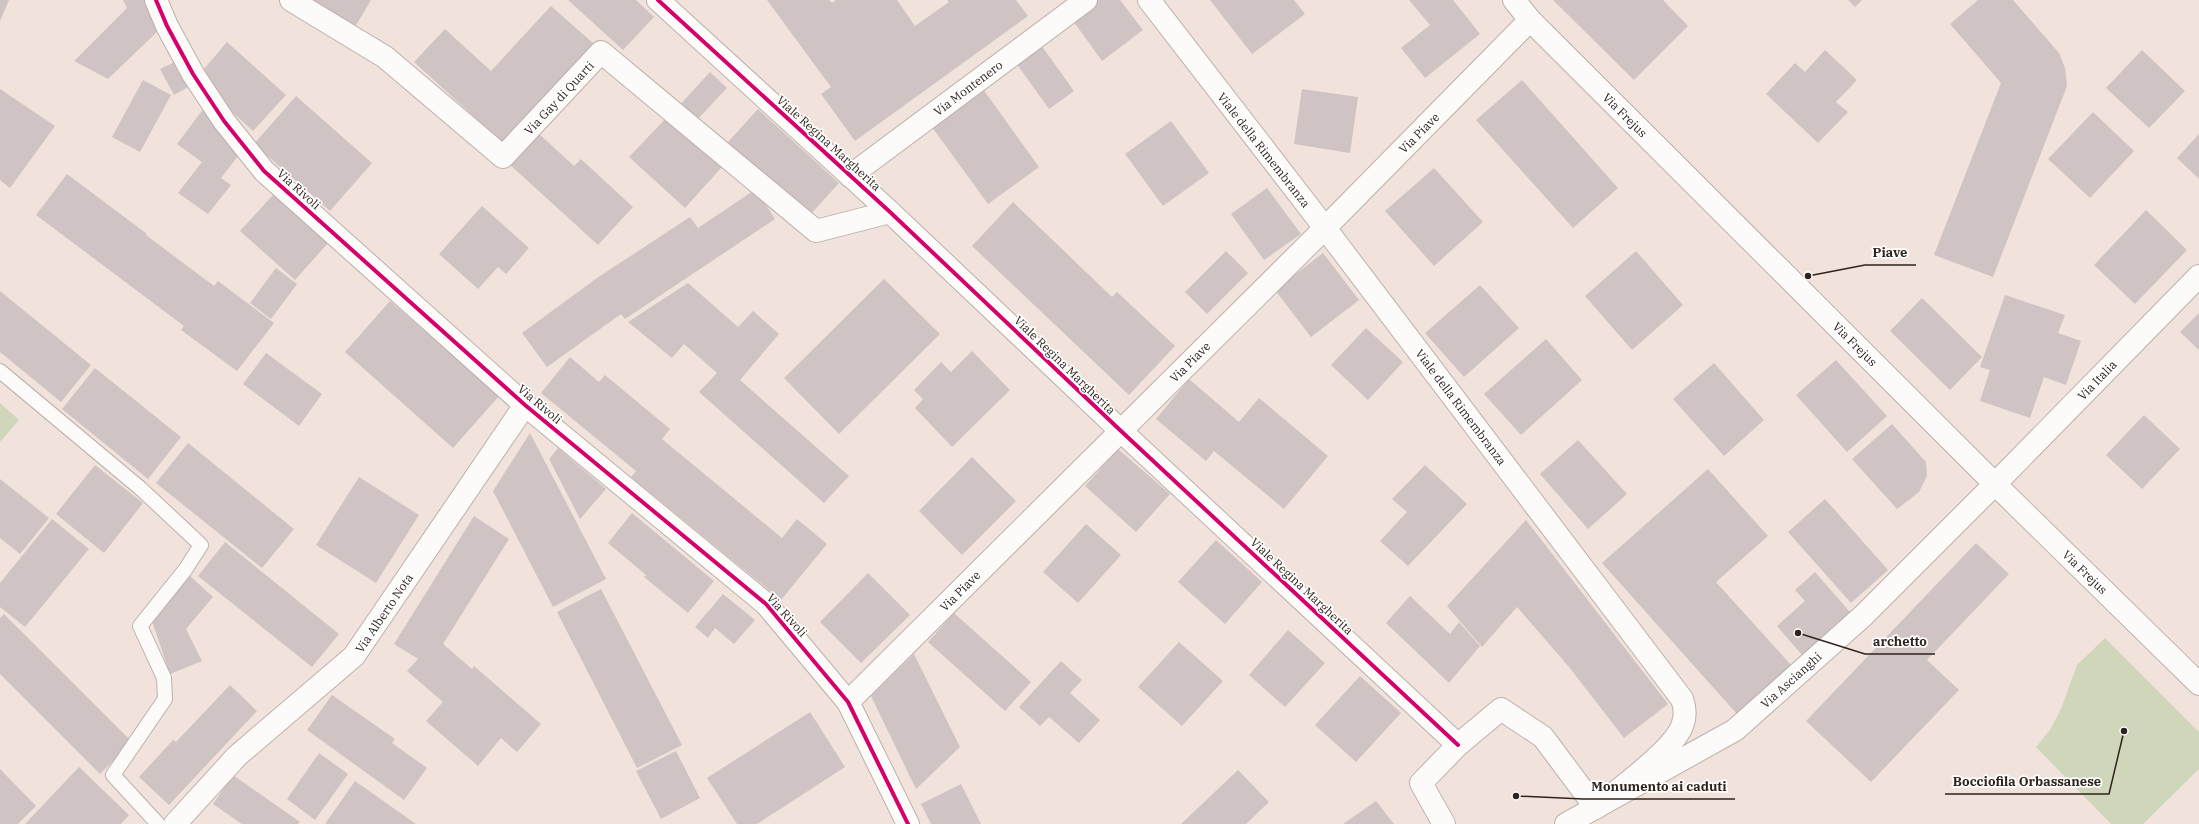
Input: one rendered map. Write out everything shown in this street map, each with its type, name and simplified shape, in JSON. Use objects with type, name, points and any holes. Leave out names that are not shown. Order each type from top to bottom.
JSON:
[{"type":"street","name":"Via Rivoli","points":[[156,0],[193,74],[224,121],[264,171],[525,405],[766,604],[848,702],[908,824]]},
{"type":"street","name":"Via Gay di Quarti","points":[[291,0],[385,57],[504,157],[601,52],[816,231],[890,212]]},
{"type":"street","name":"Viale Regina Margherita","points":[[658,0],[890,212],[1121,432],[1458,745]]},
{"type":"street","name":"Via Montenero","points":[[850,176],[1086,0]]},
{"type":"street","name":"Viale della Rimembranza","points":[[1148,0],[1325,228],[1682,698],[1685,708],[1683,724],[1673,741],[1596,808]]},
{"type":"street","name":"Via Frejus","points":[[1514,0],[1530,20],[1995,484],[2199,684]]},
{"type":"street","name":"Via Piave","points":[[848,702],[1325,228],[1530,20]]},
{"type":"street","name":"Via Italia","points":[[1995,484],[2199,276]]},
{"type":"street","name":"Via Alberto Nota","points":[[175,824],[237,756],[354,656],[525,405]]},
{"type":"street","name":"Via Ascianghi","points":[[1596,808],[1735,730],[1864,615],[1995,484]]},
{"type":"street","points":[[1444,824],[1421,783],[1458,745],[1501,709],[1543,737],[1596,808],[1566,824]]},
{"type":"lane","points":[[0,371],[140,488],[201,545],[185,570],[140,626],[164,678],[165,699],[113,775],[158,824]]},
{"type":"green space","points":[[0,403],[19,420],[0,442]]},
{"type":"green space","points":[[2105,638],[2199,732],[2199,769],[2143,824],[2111,824],[2036,747],[2050,730],[2061,709],[2077,665]]},
{"type":"building","points":[[0,0],[9,0],[0,21]]},
{"type":"building","points":[[123,0],[146,0],[159,30],[108,79],[74,61],[127,8]]},
{"type":"building","points":[[309,0],[371,0],[355,27]]},
{"type":"building","points":[[568,0],[636,0],[654,17],[623,50]]},
{"type":"building","points":[[767,0],[829,0],[832,3],[836,0],[897,0],[915,26],[949,2],[947,0],[1016,0],[1028,16],[855,141],[821,94],[831,87]]},
{"type":"building","points":[[1097,0],[1120,0],[1143,30],[1102,61],[1071,18]]},
{"type":"building","points":[[1210,0],[1294,0],[1305,14],[1252,54]]},
{"type":"building","points":[[1409,0],[1453,0],[1480,34],[1425,78],[1401,48],[1430,25]]},
{"type":"building","points":[[1553,0],[1663,0],[1688,26],[1634,80]]},
{"type":"building","points":[[1848,0],[1862,0],[1855,7]]},
{"type":"building","points":[[1978,0],[2013,0],[2059,53],[2065,68],[2067,86],[1993,277],[1934,255],[2001,83],[1950,24]]},
{"type":"building","points":[[551,6],[594,44],[503,143],[414,62],[445,29],[491,71]]},
{"type":"building","points":[[227,42],[286,95],[253,131],[221,102],[204,69]]},
{"type":"building","points":[[1041,45],[1074,91],[1049,109],[1016,63]]},
{"type":"building","points":[[1825,50],[1857,80],[1836,102],[1848,112],[1818,143],[1766,94],[1795,63],[1805,72]]},
{"type":"building","points":[[2142,50],[2185,91],[2149,128],[2106,88]]},
{"type":"building","points":[[175,62],[188,87],[174,95],[160,69]]},
{"type":"building","points":[[710,72],[727,88],[694,123],[677,108]]},
{"type":"building","points":[[143,80],[171,95],[140,152],[112,137]]},
{"type":"building","points":[[1522,80],[1618,188],[1573,228],[1476,120]]},
{"type":"building","points":[[0,89],[55,126],[10,188],[0,180]]},
{"type":"building","points":[[983,89],[1039,167],[988,204],[932,127]]},
{"type":"building","points":[[1302,89],[1358,97],[1350,153],[1294,144]]},
{"type":"building","points":[[296,96],[372,163],[330,211],[254,144]]},
{"type":"building","points":[[204,108],[238,156],[221,178],[231,185],[208,214],[178,193],[202,162],[177,144]]},
{"type":"building","points":[[758,109],[839,183],[809,216],[728,142]]},
{"type":"building","points":[[2093,112],[2134,151],[2090,198],[2048,159]]},
{"type":"building","points":[[667,117],[722,167],[685,208],[629,157]]},
{"type":"building","points":[[1171,121],[1209,173],[1163,206],[1125,154]]},
{"type":"building","points":[[537,132],[574,166],[581,159],[633,207],[598,245],[508,163]]},
{"type":"building","points":[[2199,134],[2199,179],[2177,158]]},
{"type":"building","points":[[1434,168],[1483,222],[1434,266],[1385,211]]},
{"type":"building","points":[[67,174],[214,286],[218,281],[274,323],[237,371],[181,330],[184,326],[36,215]]},
{"type":"building","points":[[1267,188],[1301,234],[1264,260],[1231,214]]},
{"type":"building","points":[[756,189],[775,219],[625,319],[621,314],[547,367],[522,333],[597,278],[690,217],[698,228]]},
{"type":"building","points":[[273,195],[328,243],[295,280],[240,231]]},
{"type":"building","points":[[1013,202],[1112,297],[1117,292],[1175,346],[1129,395],[972,246]]},
{"type":"building","points":[[482,206],[529,248],[506,274],[498,267],[478,289],[439,254]]},
{"type":"building","points":[[2146,210],[2187,250],[2135,304],[2094,265]]},
{"type":"building","points":[[1226,251],[1248,273],[1207,314],[1185,292]]},
{"type":"building","points":[[1636,251],[1683,305],[1632,350],[1585,296]]},
{"type":"building","points":[[1323,253],[1359,300],[1311,337],[1275,290]]},
{"type":"building","points":[[276,268],[297,284],[271,319],[250,303]]},
{"type":"building","points":[[884,279],[940,334],[839,434],[784,378]]},
{"type":"building","points":[[688,283],[738,327],[753,311],[779,334],[740,380],[849,476],[824,503],[699,392],[717,373],[684,344],[672,358],[628,322]]},
{"type":"building","points":[[1480,285],[1519,328],[1464,377],[1425,333]]},
{"type":"building","points":[[0,291],[91,365],[61,402],[0,352]]},
{"type":"building","points":[[2005,295],[2065,315],[2058,333],[2081,341],[2066,385],[2044,377],[2030,418],[1980,401],[1990,370],[1980,367]]},
{"type":"building","points":[[1922,298],[1982,357],[1950,390],[1890,331]]},
{"type":"building","points":[[390,301],[499,396],[453,448],[345,352]]},
{"type":"building","points":[[2199,313],[2199,350],[2180,332]]},
{"type":"building","points":[[1366,328],[1403,362],[1368,400],[1331,365]]},
{"type":"building","points":[[1546,339],[1582,380],[1521,435],[1484,394]]},
{"type":"building","points":[[972,351],[1010,390],[952,447],[915,408],[923,399],[914,390],[941,362],[951,372]]},
{"type":"building","points":[[266,353],[322,394],[299,426],[243,384]]},
{"type":"building","points":[[570,357],[599,382],[605,375],[670,429],[662,439],[782,538],[797,519],[827,544],[781,600],[631,477],[636,471],[541,393]]},
{"type":"building","points":[[1836,360],[1887,416],[1847,452],[1796,395]]},
{"type":"building","points":[[1714,363],[1764,420],[1724,456],[1673,399]]},
{"type":"building","points":[[95,368],[181,437],[148,479],[62,409]]},
{"type":"building","points":[[1189,379],[1239,422],[1259,398],[1328,456],[1284,509],[1214,451],[1206,461],[1156,419]]},
{"type":"building","points":[[2144,415],[2180,449],[2142,489],[2106,455]]},
{"type":"building","points":[[1892,424],[1926,462],[1927,476],[1919,492],[1897,509],[1852,459]]},
{"type":"building","points":[[530,433],[606,579],[553,607],[493,491]]},
{"type":"building","points":[[1578,440],[1627,494],[1588,529],[1540,474]]},
{"type":"building","points":[[188,443],[294,529],[262,568],[156,483]]},
{"type":"building","points":[[558,448],[606,489],[580,519],[549,459]]},
{"type":"building","points":[[1118,449],[1170,494],[1136,532],[1085,486]]},
{"type":"building","points":[[972,457],[1016,501],[962,555],[919,511]]},
{"type":"building","points":[[95,465],[143,503],[104,553],[56,514]]},
{"type":"building","points":[[1425,465],[1467,504],[1408,566],[1380,541],[1407,512],[1392,499]]},
{"type":"building","points":[[1708,469],[1768,536],[1716,582],[1791,665],[1737,714],[1602,563]]},
{"type":"building","points":[[359,477],[419,515],[376,583],[316,545]]},
{"type":"building","points":[[0,479],[49,518],[20,554],[0,538]]},
{"type":"building","points":[[1825,499],[1888,570],[1851,603],[1788,532]]},
{"type":"building","points":[[632,513],[714,581],[688,613],[644,577],[646,575],[608,543]]},
{"type":"building","points":[[474,516],[509,539],[443,644],[472,669],[474,666],[541,724],[517,752],[501,738],[478,766],[426,721],[443,702],[407,671],[418,659],[394,644]]},
{"type":"building","points":[[52,519],[89,549],[25,627],[0,607],[0,583]]},
{"type":"building","points":[[1526,520],[1668,704],[1624,738],[1569,667],[1517,607],[1482,647],[1447,606]]},
{"type":"building","points":[[1086,524],[1121,555],[1078,603],[1043,572]]},
{"type":"building","points":[[1216,540],[1262,582],[1225,624],[1178,582]]},
{"type":"building","points":[[225,542],[339,634],[312,667],[198,576]]},
{"type":"building","points":[[1976,543],[2009,574],[1927,660],[1959,690],[1871,782],[1806,721]]},
{"type":"building","points":[[1815,572],[1850,612],[1802,655],[1777,626],[1805,601],[1795,590]]},
{"type":"building","points":[[868,573],[910,615],[861,663],[820,622]]},
{"type":"building","points":[[189,575],[213,597],[186,629],[202,661],[170,674],[152,621]]},
{"type":"building","points":[[601,589],[682,745],[637,768],[557,612]]},
{"type":"building","points":[[723,594],[755,620],[734,644],[715,628],[708,638],[695,627]]},
{"type":"building","points":[[1410,596],[1450,634],[1459,622],[1480,646],[1449,683],[1386,623]]},
{"type":"building","points":[[954,613],[1031,682],[1005,711],[928,642]]},
{"type":"building","points":[[4,614],[132,742],[100,774],[0,674],[0,618]]},
{"type":"building","points":[[1288,630],[1325,663],[1285,707],[1249,675]]},
{"type":"building","points":[[1179,642],[1223,681],[1182,726],[1138,687]]},
{"type":"building","points":[[914,654],[960,747],[916,789],[871,696]]},
{"type":"building","points":[[1061,661],[1082,680],[1070,693],[1100,720],[1079,743],[1049,717],[1040,726],[1019,707]]},
{"type":"building","points":[[1360,676],[1401,713],[1356,762],[1315,725]]},
{"type":"building","points":[[230,685],[257,711],[169,805],[139,777],[173,740],[176,742]]},
{"type":"building","points":[[332,695],[395,739],[392,743],[427,768],[404,800],[307,730]]},
{"type":"building","points":[[810,712],[845,767],[757,824],[737,824],[707,778]]},
{"type":"building","points":[[676,751],[700,798],[661,819],[636,771]]},
{"type":"building","points":[[319,753],[348,774],[315,820],[287,799]]},
{"type":"building","points":[[79,767],[129,815],[121,824],[25,824]]},
{"type":"building","points":[[0,769],[36,806],[18,824],[0,824]]},
{"type":"building","points":[[1238,770],[1269,802],[1246,824],[1181,824]]},
{"type":"building","points":[[233,775],[300,822],[298,824],[242,824],[213,804]]},
{"type":"building","points":[[355,781],[416,824],[325,824]]},
{"type":"building","points":[[961,784],[981,824],[931,824],[921,804]]},
{"type":"building","points":[[1376,801],[1394,824],[1343,824]]},
{"type":"cycle path","points":[[156,0],[167,26],[193,74],[224,121],[264,171],[525,405],[766,604],[848,702],[908,824]]},
{"type":"cycle path","points":[[658,0],[890,212],[1121,431],[1458,745]]},
{"type":"place","name":"Piave","points":[[1808,276]]},
{"type":"place","name":"archetto","points":[[1798,633]]},
{"type":"place","name":"Bocciofila Orbassanese","points":[[2124,731]]},
{"type":"place","name":"Monumento ai caduti","points":[[1516,796]]}]
